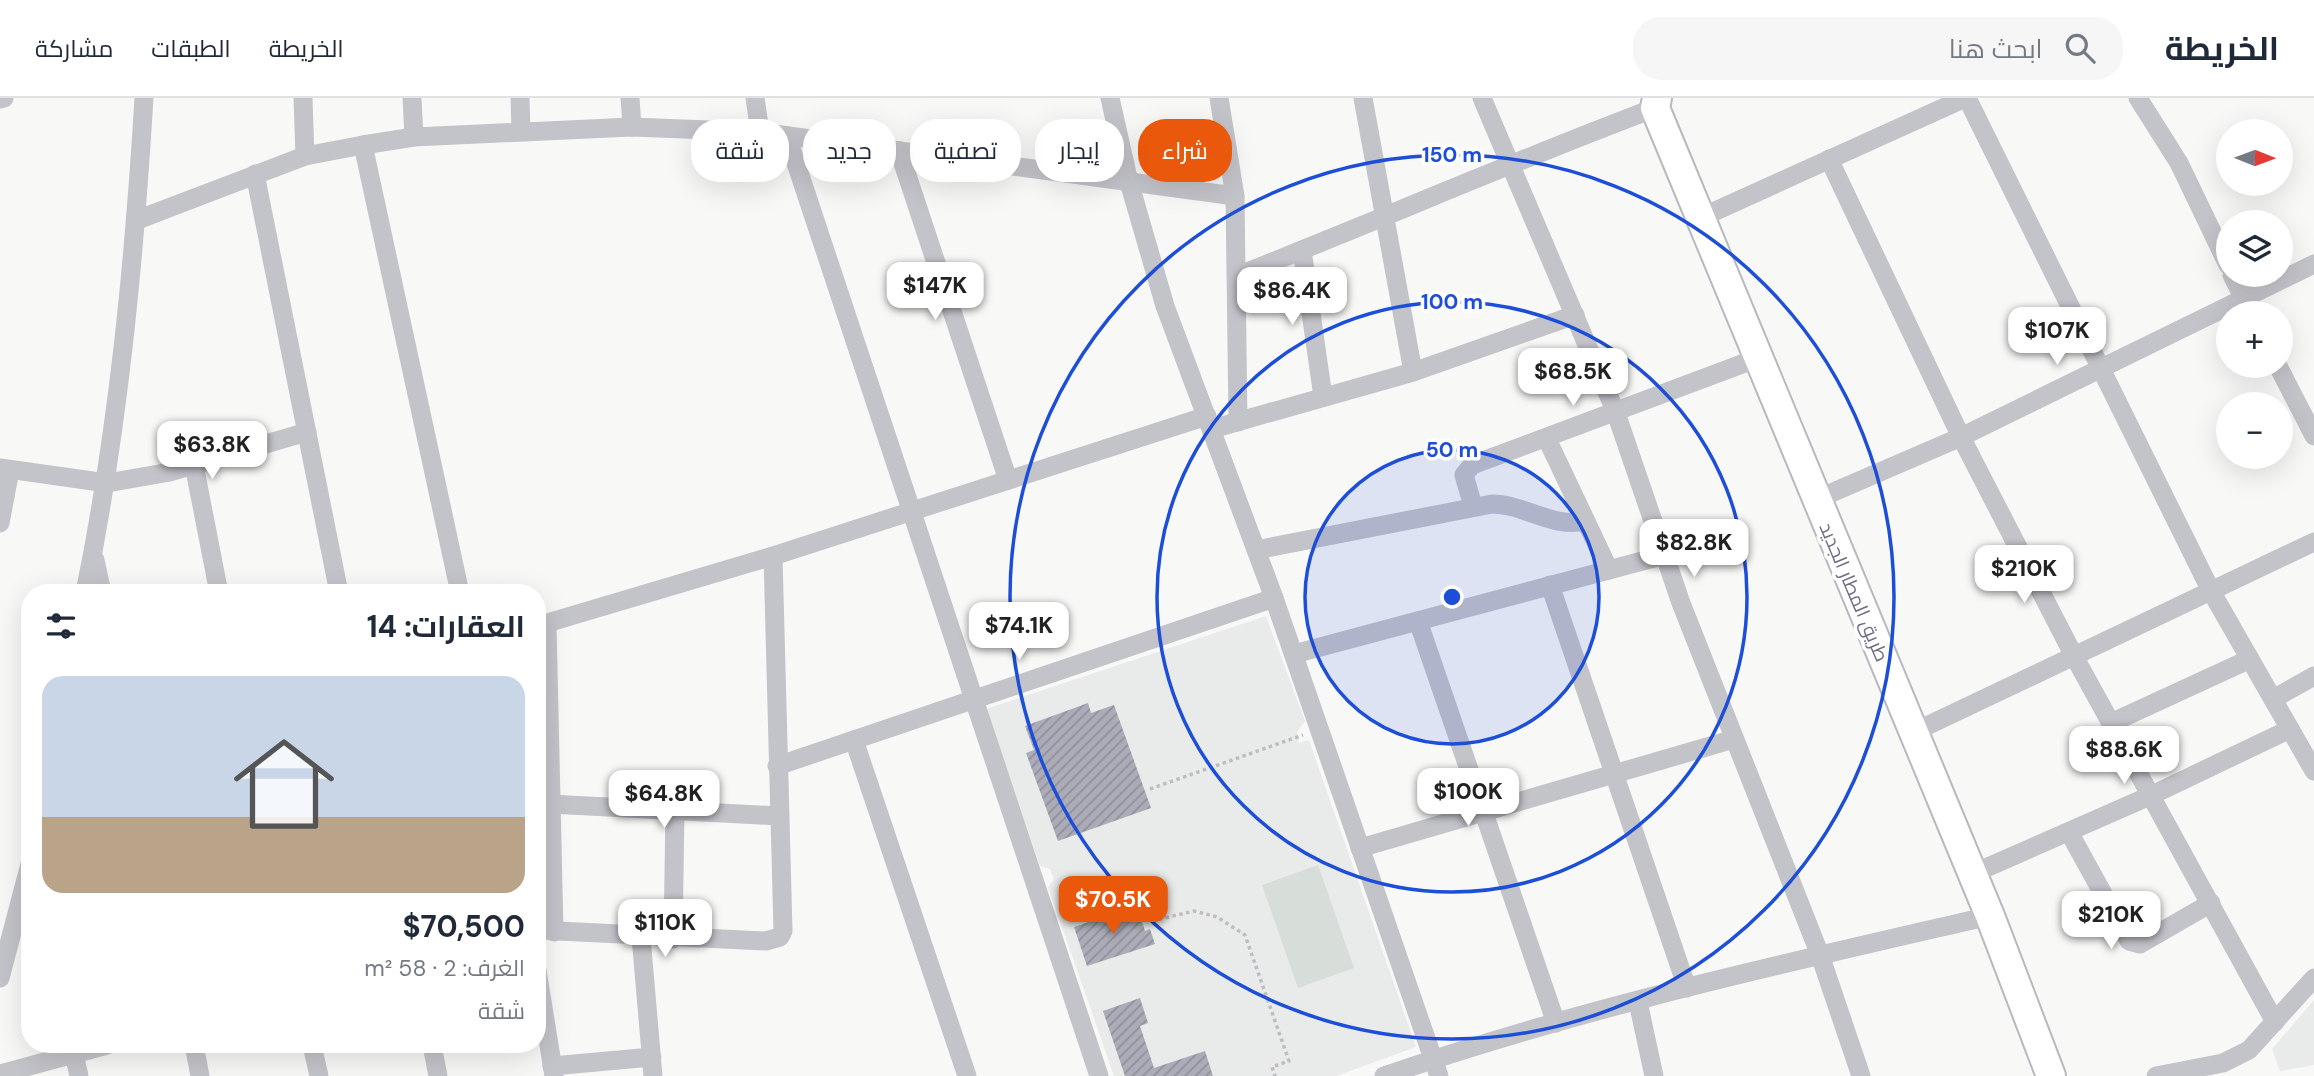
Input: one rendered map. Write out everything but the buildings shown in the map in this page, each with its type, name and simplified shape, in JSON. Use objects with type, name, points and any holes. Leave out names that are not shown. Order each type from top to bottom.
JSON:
[{"type":"street","points":[[87,584],[107,484],[137,220],[144,98]]},
{"type":"street","points":[[303,98],[305,156]]},
{"type":"street","points":[[412,98],[414,137]]},
{"type":"street","points":[[520,98],[521,131]]},
{"type":"street","points":[[631,98],[632,127]]},
{"type":"street","points":[[755,98],[758,119]]},
{"type":"street","points":[[1110,98],[1129,181],[1165,306],[1294,654],[1436,1068]]},
{"type":"street","points":[[1219,98],[1235,196],[1238,422]]},
{"type":"street","points":[[1363,98],[1387,217],[1413,372]]},
{"type":"street","points":[[1482,98],[1616,413],[1665,555],[1734,739],[1820,955],[1861,1076]]},
{"type":"street","points":[[1700,218],[1966,98],[2211,591],[2314,771]]},
{"type":"street","points":[[2138,98],[2179,163],[2216,240]]},
{"type":"street","points":[[1237,276],[1387,217],[1650,101]]},
{"type":"street","name":"طريق المطار الجديد","points":[[1650,101],[1990,916],[2043,1074]]},
{"type":"street","points":[[137,220],[305,156],[363,145],[414,137],[521,131],[632,127],[691,129]]},
{"type":"street","points":[[789,136],[1235,196]]},
{"type":"street","points":[[363,145],[458,584]]},
{"type":"street","points":[[789,145],[1099,1076]]},
{"type":"street","points":[[900,151],[1009,480]]},
{"type":"street","points":[[1829,159],[1961,437],[2074,656],[2276,1022]]},
{"type":"street","points":[[255,174],[338,584]]},
{"type":"street","points":[[1302,250],[1323,397]]},
{"type":"street","points":[[2255,301],[2314,264]]},
{"type":"street","points":[[546,624],[773,556],[1009,480],[1210,423],[1238,422],[1413,372],[1574,315]]},
{"type":"street","points":[[1815,500],[1961,437],[2101,367],[2216,319]]},
{"type":"street","points":[[1473,506],[1464,475],[1466,470],[1758,358]]},
{"type":"street","points":[[2284,378],[2314,436]]},
{"type":"street","points":[[0,523],[5,469],[107,484],[194,465],[307,432]]},
{"type":"street","points":[[1547,439],[1609,570]]},
{"type":"street","points":[[194,465],[217,584]]},
{"type":"street","points":[[1256,550],[1473,506],[1504,504],[1566,524],[1586,521]]},
{"type":"street","points":[[1914,732],[2314,542]]},
{"type":"street","points":[[93,553],[100,584]]},
{"type":"street","points":[[1294,654],[1665,555]]},
{"type":"street","points":[[546,761],[550,804],[546,931],[673,939],[766,941],[780,937],[783,931],[773,556]]},
{"type":"street","points":[[1550,585],[1687,988]]},
{"type":"street","points":[[778,766],[1274,598]]},
{"type":"street","points":[[1418,621],[1556,1023]]},
{"type":"street","points":[[2111,723],[2250,659]]},
{"type":"street","points":[[2273,699],[2314,676]]},
{"type":"street","points":[[1972,874],[2152,795],[2290,729]]},
{"type":"street","points":[[1360,848],[1734,739]]},
{"type":"street","points":[[855,740],[967,1076]]},
{"type":"street","points":[[550,804],[779,816]]},
{"type":"street","points":[[673,939],[675,810]]},
{"type":"street","points":[[2069,832],[2129,941],[2140,944],[2211,903]]},
{"type":"street","points":[[0,978],[21,898]]},
{"type":"street","points":[[1384,1076],[1436,1068],[1556,1023],[1687,988],[1990,916]]},
{"type":"street","points":[[546,1027],[553,1071],[652,1067],[641,937]]},
{"type":"street","points":[[2157,1076],[2237,1058],[2249,1050],[2276,1022],[2314,978]]},
{"type":"street","points":[[1638,1002],[1654,1076]]},
{"type":"street","points":[[0,1073],[61,1053]]},
{"type":"street","points":[[74,1053],[79,1076]]},
{"type":"street","points":[[196,1053],[200,1076]]},
{"type":"street","points":[[314,1053],[319,1076]]},
{"type":"street","points":[[434,1053],[438,1076]]},
{"type":"path","points":[[1150,789],[1320,729]]},
{"type":"path","points":[[1152,921],[1194,911],[1217,917],[1245,935],[1289,1060],[1272,1067],[1275,1076]]},
{"type":"shaded area","points":[[1266,616],[1305,721],[1297,732],[1299,743],[1309,740],[1416,1047],[1336,1076],[1114,1076],[1048,887],[1054,879],[1050,869],[1040,866],[986,709]]},
{"type":"shaded area","points":[[1318,865],[1354,968],[1298,988],[1262,885]]},
{"type":"shaded area","points":[[2314,1000],[2314,1065],[2280,1071],[2272,1049]]}]
